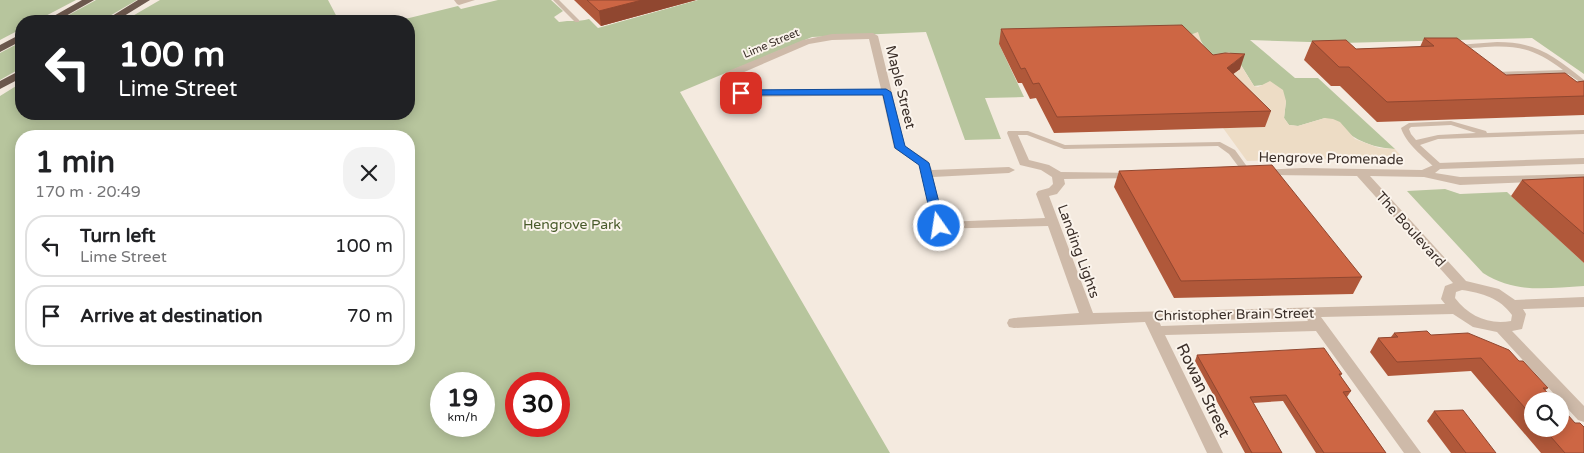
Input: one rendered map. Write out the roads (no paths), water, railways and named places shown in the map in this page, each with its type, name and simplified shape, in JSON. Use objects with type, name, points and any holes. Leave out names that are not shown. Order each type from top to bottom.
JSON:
[{"type":"highway","points":[[61,15],[89,0]]},
{"type":"highway","points":[[119,15],[145,0]]},
{"type":"highway","points":[[0,48],[15,40]]},
{"type":"highway","points":[[0,86],[15,77]]},
{"type":"street","name":"Maple Street","points":[[873,36],[900,148],[924,163],[939,226],[1053,222]]},
{"type":"street","name":"Lime Street","points":[[873,36],[832,37],[806,42],[730,74],[728,83],[741,93],[752,94],[886,92]]},
{"type":"street","points":[[1012,133],[1024,163],[1045,167],[1058,176],[1148,174]]},
{"type":"street","points":[[1424,174],[1438,166],[1584,161]]},
{"type":"street","points":[[927,174],[1010,170]]},
{"type":"street","name":"Hengrove Promenade","points":[[1228,173],[1304,170],[1424,174],[1460,181],[1584,177]]},
{"type":"street","name":"The Boulevard","points":[[1360,172],[1462,285]]},
{"type":"street","name":"Landing Lights","points":[[1058,176],[1059,184],[1053,190],[1042,194],[1088,318]]},
{"type":"street","points":[[1462,285],[1481,287],[1499,294],[1513,305],[1519,314],[1516,325],[1502,329],[1488,327],[1471,320],[1455,309],[1448,299],[1450,289],[1462,285]]},
{"type":"street","points":[[1513,305],[1584,302]]},
{"type":"street","name":"Christopher Brain Street","points":[[1014,323],[1149,316],[1455,309]]},
{"type":"street","points":[[1310,312],[1413,453]]},
{"type":"street","name":"Rowan Street","points":[[1149,316],[1215,453]]},
{"type":"street","points":[[1165,330],[1319,326]]},
{"type":"street","points":[[1502,329],[1584,416]]},
{"type":"lane","points":[[457,0],[459,3],[472,0]]},
{"type":"lane","points":[[556,0],[577,21]]},
{"type":"lane","points":[[1452,47],[1516,46],[1534,49],[1584,83]]},
{"type":"lane","points":[[1492,74],[1570,72]]},
{"type":"lane","points":[[1438,166],[1407,135],[1405,128],[1409,125],[1451,123],[1491,136]]},
{"type":"lane","points":[[1415,144],[1438,137],[1584,132]]},
{"type":"lane","points":[[1012,133],[1028,133],[1064,147],[1220,144],[1232,152],[1248,172]]},
{"type":"park label","name":"Hengrove Park","points":[[572,224]]}]
